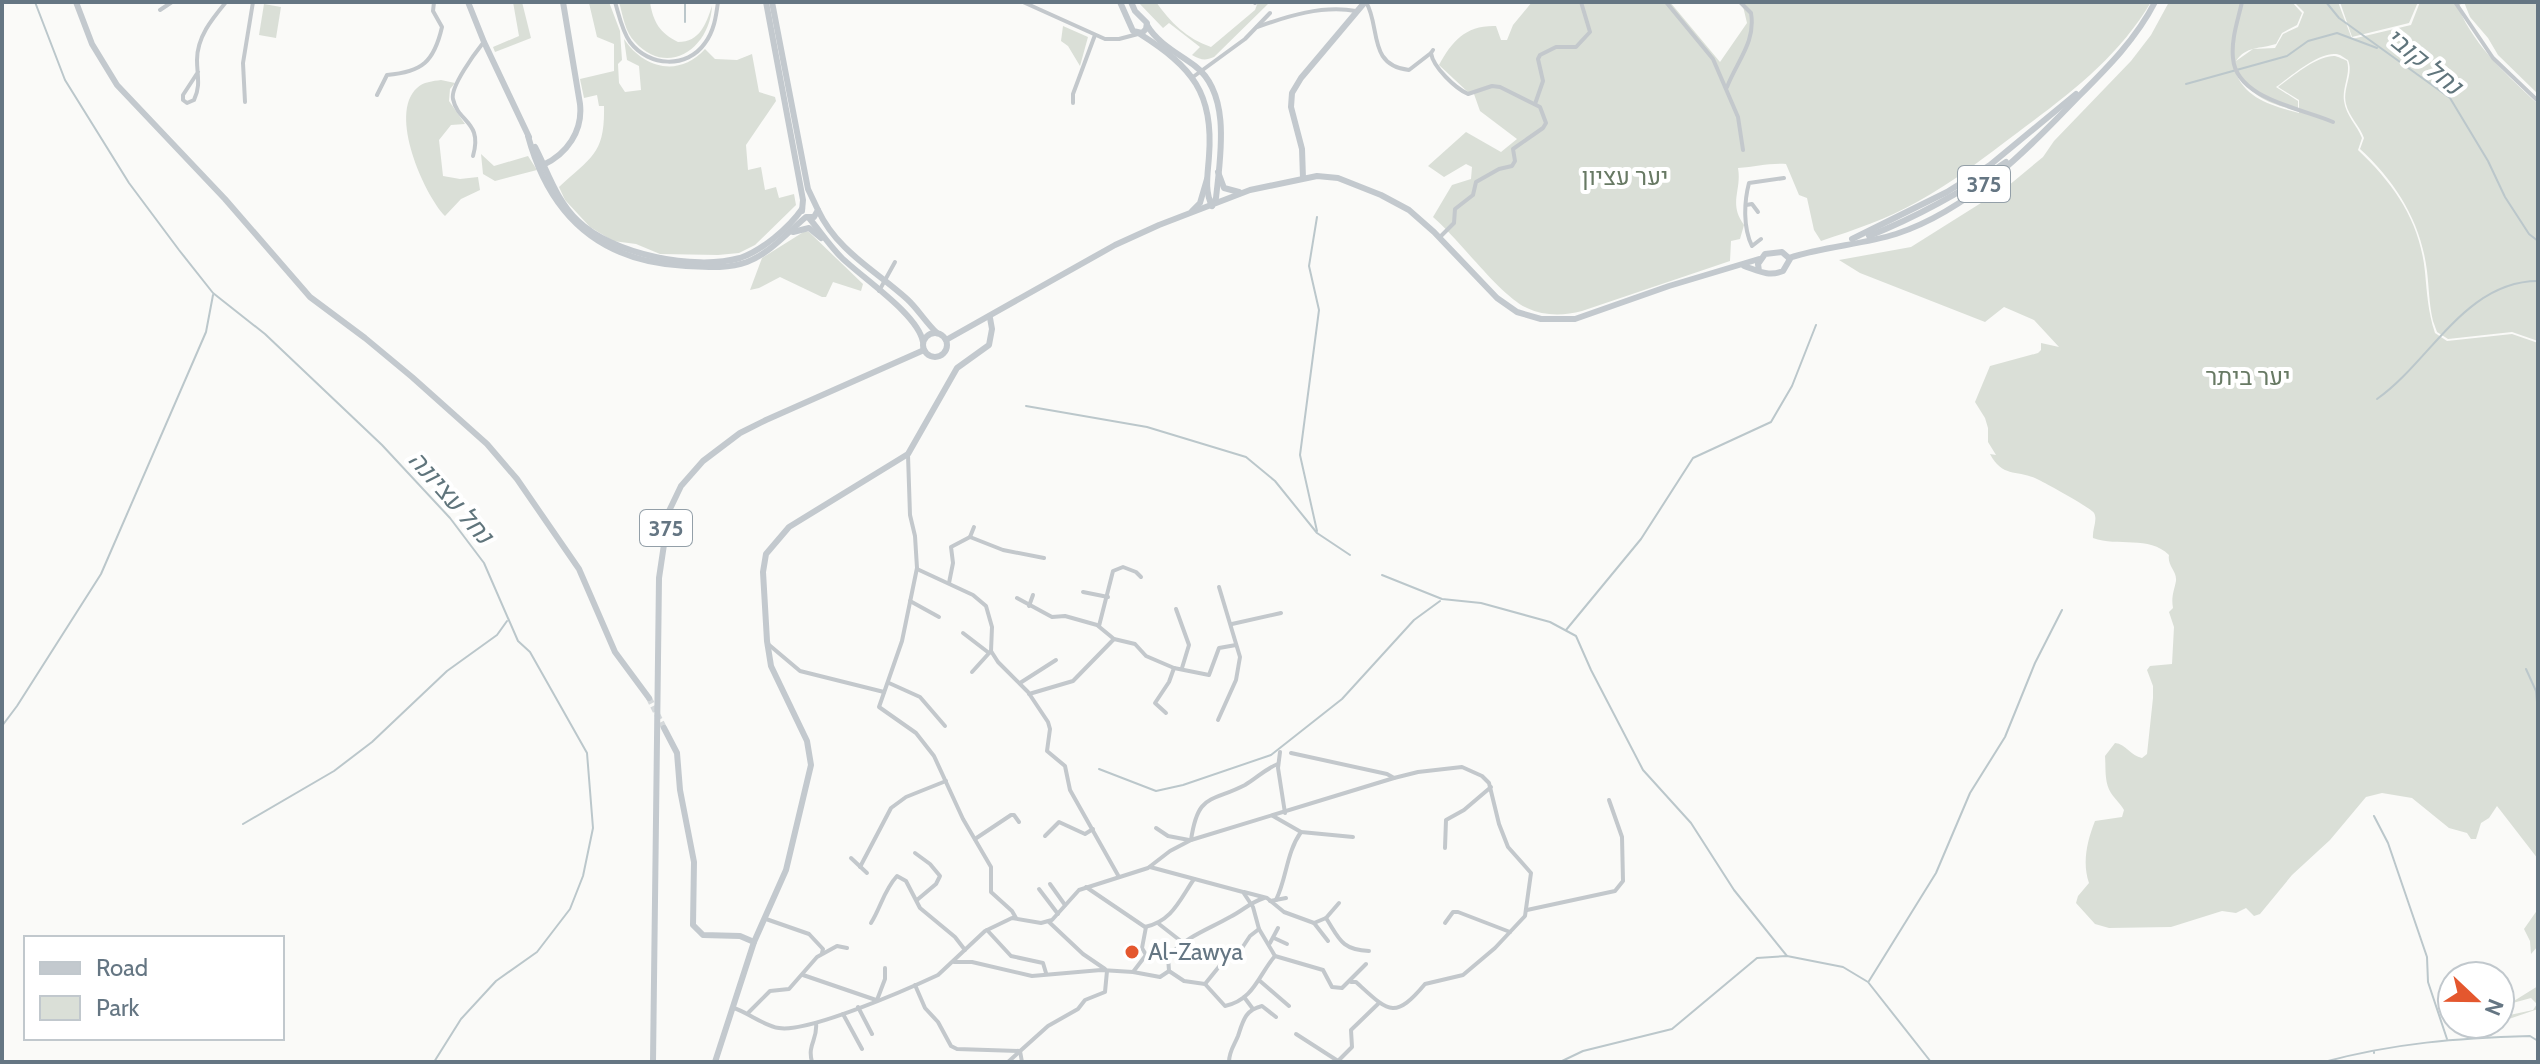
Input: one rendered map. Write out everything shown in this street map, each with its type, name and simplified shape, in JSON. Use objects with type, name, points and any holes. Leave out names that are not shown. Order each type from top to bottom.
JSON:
[{"type":"main road","points":[[76,2],[92,44],[117,85],[225,199],[310,297],[412,377],[487,444],[517,479],[579,569],[615,652],[649,698]]},
{"type":"main road","points":[[468,2],[559,206],[579,228],[604,246],[636,258],[672,265],[728,266],[753,259],[808,218],[817,215],[817,206]]},
{"type":"main road","points":[[541,163],[559,153],[574,137],[581,113],[563,2]]},
{"type":"main road","points":[[766,2],[802,208],[832,247]]},
{"type":"main road","points":[[772,2],[808,189],[828,227],[846,250],[914,306],[946,340]]},
{"type":"main road","points":[[1120,2],[1131,26],[1193,77],[1202,92],[1209,118],[1207,179],[1208,198],[1212,206]]},
{"type":"main road","points":[[1131,2],[1154,35],[1202,72],[1211,88],[1219,117],[1216,198],[1212,206]]},
{"type":"main road","points":[[1303,178],[1302,149],[1292,113],[1292,93],[1301,78],[1366,2]]},
{"type":"main road","name":"375","points":[[1838,245],[1854,242],[1904,222],[1954,197],[2035,142],[2138,31],[2155,2]]},
{"type":"main road","points":[[1131,26],[1136,18],[1142,18]]},
{"type":"main road","points":[[1139,34],[1145,31],[1147,25]]},
{"type":"main road","points":[[1789,258],[1838,245],[1914,210],[1990,165],[2101,74]]},
{"type":"main road","points":[[541,163],[564,204],[587,229],[623,248],[661,258],[717,261],[743,257],[768,241],[807,202],[817,206]]},
{"type":"main road","points":[[1218,172],[1224,188],[1232,192],[1303,178],[1338,178],[1381,195],[1409,210],[1440,237],[1497,298],[1517,312],[1541,319],[1575,319],[1669,286],[1744,266],[1776,251],[1789,258]]},
{"type":"main road","points":[[1184,216],[1200,203],[1207,179]]},
{"type":"main road","points":[[946,340],[1115,245],[1247,191]]},
{"type":"main road","points":[[776,242],[798,230],[809,228],[905,314],[920,333],[929,355],[938,356],[945,352],[946,340]]},
{"type":"main road","points":[[1744,266],[1767,275],[1783,271],[1788,266],[1789,258]]},
{"type":"main road","points":[[1759,259],[1759,271]]},
{"type":"main road","points":[[715,1062],[754,942],[791,856],[811,765],[807,741],[771,666],[763,572],[766,554],[789,527],[908,454],[957,368],[989,345],[992,329],[990,318]]},
{"type":"main road","points":[[924,346],[928,334],[937,333]]},
{"type":"main road","name":"375","points":[[653,1062],[659,603],[663,539],[669,511],[681,486],[703,461],[740,433],[924,346]]},
{"type":"main road","points":[[664,728],[677,753],[680,790],[694,862],[693,925],[703,935],[740,936],[754,942]]},
{"type":"street","points":[[160,10],[172,2]]},
{"type":"street","points":[[198,72],[184,93],[182,98],[185,102],[192,102],[196,96],[198,72],[200,41],[226,2]]},
{"type":"street","points":[[245,102],[243,63],[253,2]]},
{"type":"street","points":[[377,95],[387,75],[407,74],[430,58],[442,27],[433,11],[434,2]]},
{"type":"street","points":[[615,2],[630,42],[661,62],[676,62],[695,53],[706,41],[716,19],[718,3]]},
{"type":"street","points":[[1023,2],[1095,35],[1119,39],[1139,34]]},
{"type":"street","points":[[1366,2],[1373,13],[1379,53],[1388,61],[1404,71],[1409,70],[1432,51],[1436,68],[1465,93],[1500,87],[1535,104],[1545,116],[1543,128],[1513,149],[1515,161],[1512,166],[1499,169],[1476,182],[1473,195],[1455,209],[1454,223],[1440,237]]},
{"type":"street","points":[[1535,104],[1543,81],[1538,59],[1540,55],[1556,47],[1576,47],[1590,32],[1581,2]]},
{"type":"street","points":[[1666,2],[1713,59],[1738,117],[1743,150]]},
{"type":"street","points":[[1727,87],[1750,44],[1751,13],[1740,2]]},
{"type":"street","points":[[2242,2],[2233,58],[2237,74],[2245,85],[2265,97],[2333,122]]},
{"type":"street","points":[[2455,2],[2493,58],[2538,101]]},
{"type":"street","points":[[1257,27],[1287,16],[1316,11],[1358,11]]},
{"type":"street","points":[[1193,77],[1257,27],[1270,13]]},
{"type":"street","points":[[1119,39],[1131,26]]},
{"type":"street","points":[[1073,103],[1073,94],[1095,35]]},
{"type":"street","points":[[473,156],[476,139],[471,126],[454,103],[452,93],[484,42]]},
{"type":"street","points":[[1761,239],[1752,246],[1749,239],[1746,205],[1749,183],[1784,178]]},
{"type":"street","points":[[1746,205],[1752,204],[1758,212]]},
{"type":"street","points":[[879,291],[895,262]]},
{"type":"street","points":[[908,454],[910,515],[917,568],[902,641],[879,705],[881,710],[922,739],[934,756],[991,867],[991,892],[1016,918]]},
{"type":"street","points":[[949,583],[953,560],[951,547],[970,537],[974,527]]},
{"type":"street","points":[[970,537],[1003,550],[1044,558]]},
{"type":"street","points":[[917,568],[973,595],[986,606],[992,627],[990,652],[972,672]]},
{"type":"street","points":[[1099,626],[1112,573],[1117,569],[1132,570],[1141,577]]},
{"type":"street","points":[[1218,720],[1239,671],[1232,624],[1219,587]]},
{"type":"street","points":[[1083,592],[1108,597]]},
{"type":"street","points":[[1029,606],[1033,595]]},
{"type":"street","points":[[1017,598],[1054,618],[1062,613],[1099,626],[1114,639],[1135,644],[1146,656],[1174,668],[1209,675],[1219,648],[1236,645]]},
{"type":"street","points":[[910,601],[939,617]]},
{"type":"street","points":[[1176,609],[1189,645],[1182,668]]},
{"type":"street","points":[[1232,624],[1281,613]]},
{"type":"street","points":[[963,633],[990,652],[1020,683],[1050,726],[1047,751],[1065,766],[1068,785],[1119,877]]},
{"type":"street","points":[[1029,694],[1073,681],[1114,639]]},
{"type":"street","points":[[767,643],[800,671],[884,692]]},
{"type":"street","points":[[1020,683],[1056,660]]},
{"type":"street","points":[[1166,713],[1155,703],[1174,668]]},
{"type":"street","points":[[889,683],[920,697],[945,726]]},
{"type":"street","points":[[1280,752],[1278,764],[1285,813]]},
{"type":"street","points":[[1291,753],[1394,778]]},
{"type":"street","points":[[1191,840],[1193,824],[1203,803],[1211,797],[1241,787],[1278,764]]},
{"type":"street","points":[[734,1008],[748,1012],[775,1028],[793,1029],[816,1023],[938,975],[987,930],[1016,918],[1037,923],[1049,922],[1074,894],[1086,887],[1150,867],[1191,840],[1418,772],[1462,767],[1482,776],[1491,787],[1508,847],[1531,873],[1527,910],[1510,932],[1463,975],[1425,984],[1416,997],[1402,1008],[1395,1009],[1379,1003],[1356,982],[1351,982]]},
{"type":"street","points":[[860,867],[893,805],[946,781]]},
{"type":"street","points":[[1445,848],[1446,820],[1464,810],[1491,787]]},
{"type":"street","points":[[1527,910],[1615,891],[1621,887],[1622,837],[1609,800]]},
{"type":"street","points":[[975,839],[1011,815],[1019,822]]},
{"type":"street","points":[[1273,816],[1301,832],[1353,837]]},
{"type":"street","points":[[1045,836],[1059,822],[1085,834],[1093,829]]},
{"type":"street","points":[[1156,828],[1168,836],[1191,840]]},
{"type":"street","points":[[1276,900],[1282,888],[1290,849],[1301,832]]},
{"type":"street","points":[[915,853],[940,876],[936,884],[917,900]]},
{"type":"street","points":[[851,858],[867,873]]},
{"type":"street","points":[[1150,867],[1267,900],[1287,914],[1314,923],[1328,941]]},
{"type":"street","points":[[871,923],[881,907],[884,891],[897,876],[906,881],[925,912],[955,937],[965,950]]},
{"type":"street","points":[[1086,887],[1145,927],[1159,924],[1169,917],[1194,879]]},
{"type":"street","points":[[1050,884],[1065,905]]},
{"type":"street","points":[[1039,889],[1058,914]]},
{"type":"street","points":[[1243,892],[1275,956]]},
{"type":"street","points":[[1146,955],[1168,956],[1182,942],[1231,917],[1250,902],[1286,898]]},
{"type":"street","points":[[1314,923],[1326,918],[1339,903]]},
{"type":"street","points":[[1445,923],[1453,912],[1458,912],[1510,932]]},
{"type":"street","points":[[1326,918],[1334,935],[1341,941],[1353,948],[1369,951]]},
{"type":"street","points":[[766,919],[809,934],[822,946],[822,953]]},
{"type":"street","points":[[1049,922],[1083,954],[1107,971]]},
{"type":"street","points":[[1159,924],[1182,942]]},
{"type":"street","points":[[1145,927],[1142,948],[1146,955]]},
{"type":"street","points":[[1270,944],[1278,928]]},
{"type":"street","points":[[1205,984],[1228,955],[1240,951],[1259,929]]},
{"type":"street","points":[[987,930],[1009,954],[1043,963],[1046,973]]},
{"type":"street","points":[[1274,938],[1287,944]]},
{"type":"street","points":[[748,1012],[770,991],[789,989],[822,953],[837,946],[847,948]]},
{"type":"street","points":[[1133,972],[1146,955]]},
{"type":"street","points":[[954,962],[972,962],[1032,976],[1107,971],[1133,972],[1154,978],[1164,976],[1169,971],[1168,956]]},
{"type":"street","points":[[1169,971],[1184,981],[1205,984],[1225,1006],[1244,997],[1260,981],[1275,956]]},
{"type":"street","points":[[1275,956],[1320,968],[1327,973],[1332,987],[1337,989],[1351,982],[1366,964]]},
{"type":"street","points":[[877,1000],[885,979],[885,968]]},
{"type":"street","points":[[1008,1062],[1048,1026],[1078,1009],[1085,1000],[1105,992],[1107,971]]},
{"type":"street","points":[[803,975],[877,1000]]},
{"type":"street","points":[[1260,981],[1289,1006]]},
{"type":"street","points":[[915,985],[925,1008],[938,1022],[951,1046],[1020,1051]]},
{"type":"street","points":[[1244,997],[1253,1009]]},
{"type":"street","points":[[1296,1034],[1338,1061],[1352,1047],[1351,1030],[1379,1003]]},
{"type":"street","points":[[1229,1062],[1241,1022],[1253,1009],[1262,1006],[1276,1017]]},
{"type":"street","points":[[858,1007],[872,1034]]},
{"type":"street","points":[[843,1014],[862,1049]]},
{"type":"street","points":[[812,1062],[810,1046],[816,1036],[816,1023]]},
{"type":"street","points":[[1020,1051],[1022,1062]]},
{"type":"green space","points":[[513,2],[522,2],[531,38],[495,52],[493,47],[519,36]]},
{"type":"green space","points":[[609,2],[620,31],[622,60],[618,64],[619,83],[625,92],[641,90],[639,66],[627,60],[624,39],[641,57],[662,66],[684,64],[705,49],[715,59],[737,60],[752,54],[759,92],[775,97],[776,101],[746,145],[748,170],[761,167],[765,190],[776,187],[779,198],[794,194],[796,205],[755,245],[739,253],[718,255],[660,254],[636,244],[613,241],[590,227],[565,200],[559,187],[594,153],[602,135],[604,106],[599,106],[597,95],[584,98],[580,79],[614,71],[614,44],[597,37],[589,3]]},
{"type":"green space","points":[[619,2],[650,2],[658,26],[678,42],[697,35],[712,6],[704,34],[685,53],[673,58],[648,53],[635,42],[625,24]]},
{"type":"green space","points":[[1138,2],[1156,2],[1180,29],[1211,47],[1255,10],[1258,2],[1270,2],[1214,57],[1201,59],[1192,55],[1200,47],[1169,23],[1163,28]]},
{"type":"green space","name":"יער עציון","points":[[1532,2],[1670,2],[1720,62],[1747,23],[1742,2],[2151,2],[2108,58],[2073,90],[1968,169],[1906,208],[1821,241],[1814,230],[1807,198],[1799,195],[1786,164],[1738,168],[1736,203],[1744,225],[1740,239],[1731,241],[1730,261],[1582,311],[1554,314],[1533,311],[1516,302],[1433,217],[1452,185],[1471,179],[1472,167],[1466,164],[1444,177],[1428,166],[1466,132],[1501,152],[1517,139],[1480,111],[1474,94],[1470,94],[1439,65],[1461,36],[1476,28],[1496,26],[1501,40],[1507,40],[1513,25]]},
{"type":"green space","name":"יער ביתר","points":[[2169,2],[2292,2],[2302,13],[2297,25],[2282,33],[2276,44],[2254,49],[2275,48],[2283,34],[2298,27],[2304,12],[2294,2],[2338,2],[2352,39],[2411,25],[2420,2],[2461,2],[2459,9],[2483,49],[2538,104],[2538,341],[2512,332],[2448,339],[2437,332],[2433,321],[2424,253],[2413,220],[2385,175],[2360,149],[2364,138],[2345,98],[2350,71],[2348,60],[2336,54],[2321,57],[2276,87],[2298,101],[2298,111],[2262,98],[2248,88],[2235,71],[2253,95],[2270,104],[2299,113],[2299,100],[2278,87],[2320,59],[2335,56],[2347,61],[2344,101],[2362,138],[2358,150],[2394,190],[2411,220],[2422,254],[2429,310],[2435,333],[2447,341],[2512,334],[2538,343],[2538,859],[2497,806],[2481,823],[2476,839],[2471,839],[2467,833],[2449,828],[2412,798],[2382,793],[2366,797],[2330,840],[2292,875],[2260,914],[2254,916],[2246,908],[2236,913],[2222,911],[2171,927],[2109,928],[2095,924],[2076,903],[2089,883],[2086,852],[2095,821],[2122,817],[2124,810],[2109,789],[2105,756],[2115,743],[2138,757],[2147,754],[2153,686],[2147,670],[2150,666],[2172,664],[2174,627],[2169,612],[2173,608],[2176,577],[2169,555],[2152,545],[2093,538],[2095,519],[2091,510],[2039,480],[2000,467],[1990,454],[1996,455],[1988,442],[1985,418],[1975,402],[1990,366],[2038,353],[2041,343],[2059,347],[2034,320],[2004,307],[1985,322],[1860,273],[1839,260],[1911,247],[2008,186],[2043,157],[2151,35]]},
{"type":"green space","points":[[2340,2],[2418,2],[2409,23],[2352,37]]},
{"type":"green space","points":[[2464,2],[2538,2],[2538,94],[2498,55],[2470,17]]},
{"type":"green space","points":[[264,4],[281,7],[276,38],[259,35]]},
{"type":"green space","points":[[1063,26],[1088,37],[1080,66],[1068,46],[1061,41]]},
{"type":"green space","points":[[441,80],[455,83],[450,89],[449,101],[465,124],[451,125],[439,140],[443,176],[460,179],[478,177],[480,190],[461,199],[445,216],[419,173],[412,154],[406,116],[409,100],[417,88]]},
{"type":"green space","points":[[481,154],[494,166],[528,156],[537,170],[495,181],[483,174]]},
{"type":"green space","points":[[805,231],[863,284],[861,291],[833,282],[826,297],[822,297],[780,277],[750,290],[762,258]]},
{"type":"green space","points":[[2538,909],[2538,946],[2531,954],[2530,941],[2524,929]]},
{"type":"green space","points":[[2538,986],[2538,1009],[2516,1017],[2516,1014],[2533,1010],[2537,1004],[2531,998],[2516,1002]]},
{"type":"waterway","name":"נחל עציונה","points":[[35,2],[65,80],[129,183],[213,293],[265,334],[382,445],[450,518],[484,563],[518,641],[530,652],[587,753],[593,828],[583,876],[570,909],[537,952],[496,981],[461,1019],[434,1062]]},
{"type":"waterway","points":[[685,2],[685,22]]},
{"type":"waterway","name":"נחל קובי","points":[[2326,2],[2339,18],[2450,98],[2488,161],[2505,197],[2529,234],[2538,241]]},
{"type":"waterway","points":[[2186,84],[2287,56],[2308,41],[2337,33],[2377,48]]},
{"type":"waterway","points":[[1317,217],[1309,266],[1319,310],[1300,455],[1317,531]]},
{"type":"waterway","points":[[2377,399],[2469,309],[2490,294],[2512,285],[2538,281]]},
{"type":"waterway","points":[[2,726],[101,574],[206,332],[213,295]]},
{"type":"waterway","points":[[1566,630],[1641,539],[1693,458],[1771,422],[1792,386],[1816,325]]},
{"type":"waterway","points":[[1026,406],[1147,427],[1246,457],[1275,481],[1317,533],[1350,555]]},
{"type":"waterway","points":[[1382,575],[1442,599],[1481,603],[1550,622],[1576,636],[1643,770],[1691,823],[1734,890],[1787,956]]},
{"type":"waterway","points":[[1099,769],[1156,791],[1271,755],[1342,699],[1414,620],[1440,601]]},
{"type":"waterway","points":[[1869,981],[1936,873],[1970,793],[2005,737],[2035,663],[2062,610]]},
{"type":"waterway","points":[[243,824],[334,771],[372,742],[447,671],[497,635],[507,621]]},
{"type":"waterway","points":[[2526,669],[2536,691],[2538,713]]},
{"type":"waterway","points":[[2374,816],[2388,843],[2427,957],[2428,982],[2436,1006]]},
{"type":"waterway","points":[[1560,1062],[1583,1051],[1672,1029],[1757,958],[1787,956],[1843,967],[1868,982],[1931,1062]]},
{"type":"waterway","points":[[2324,1062],[2376,1050],[2452,1040],[2530,1036],[2538,1041]]},
{"type":"tunnel","points":[[649,698],[664,728]]},
{"type":"place","name":"Al-Zawya","points":[[1132,952]]}]
